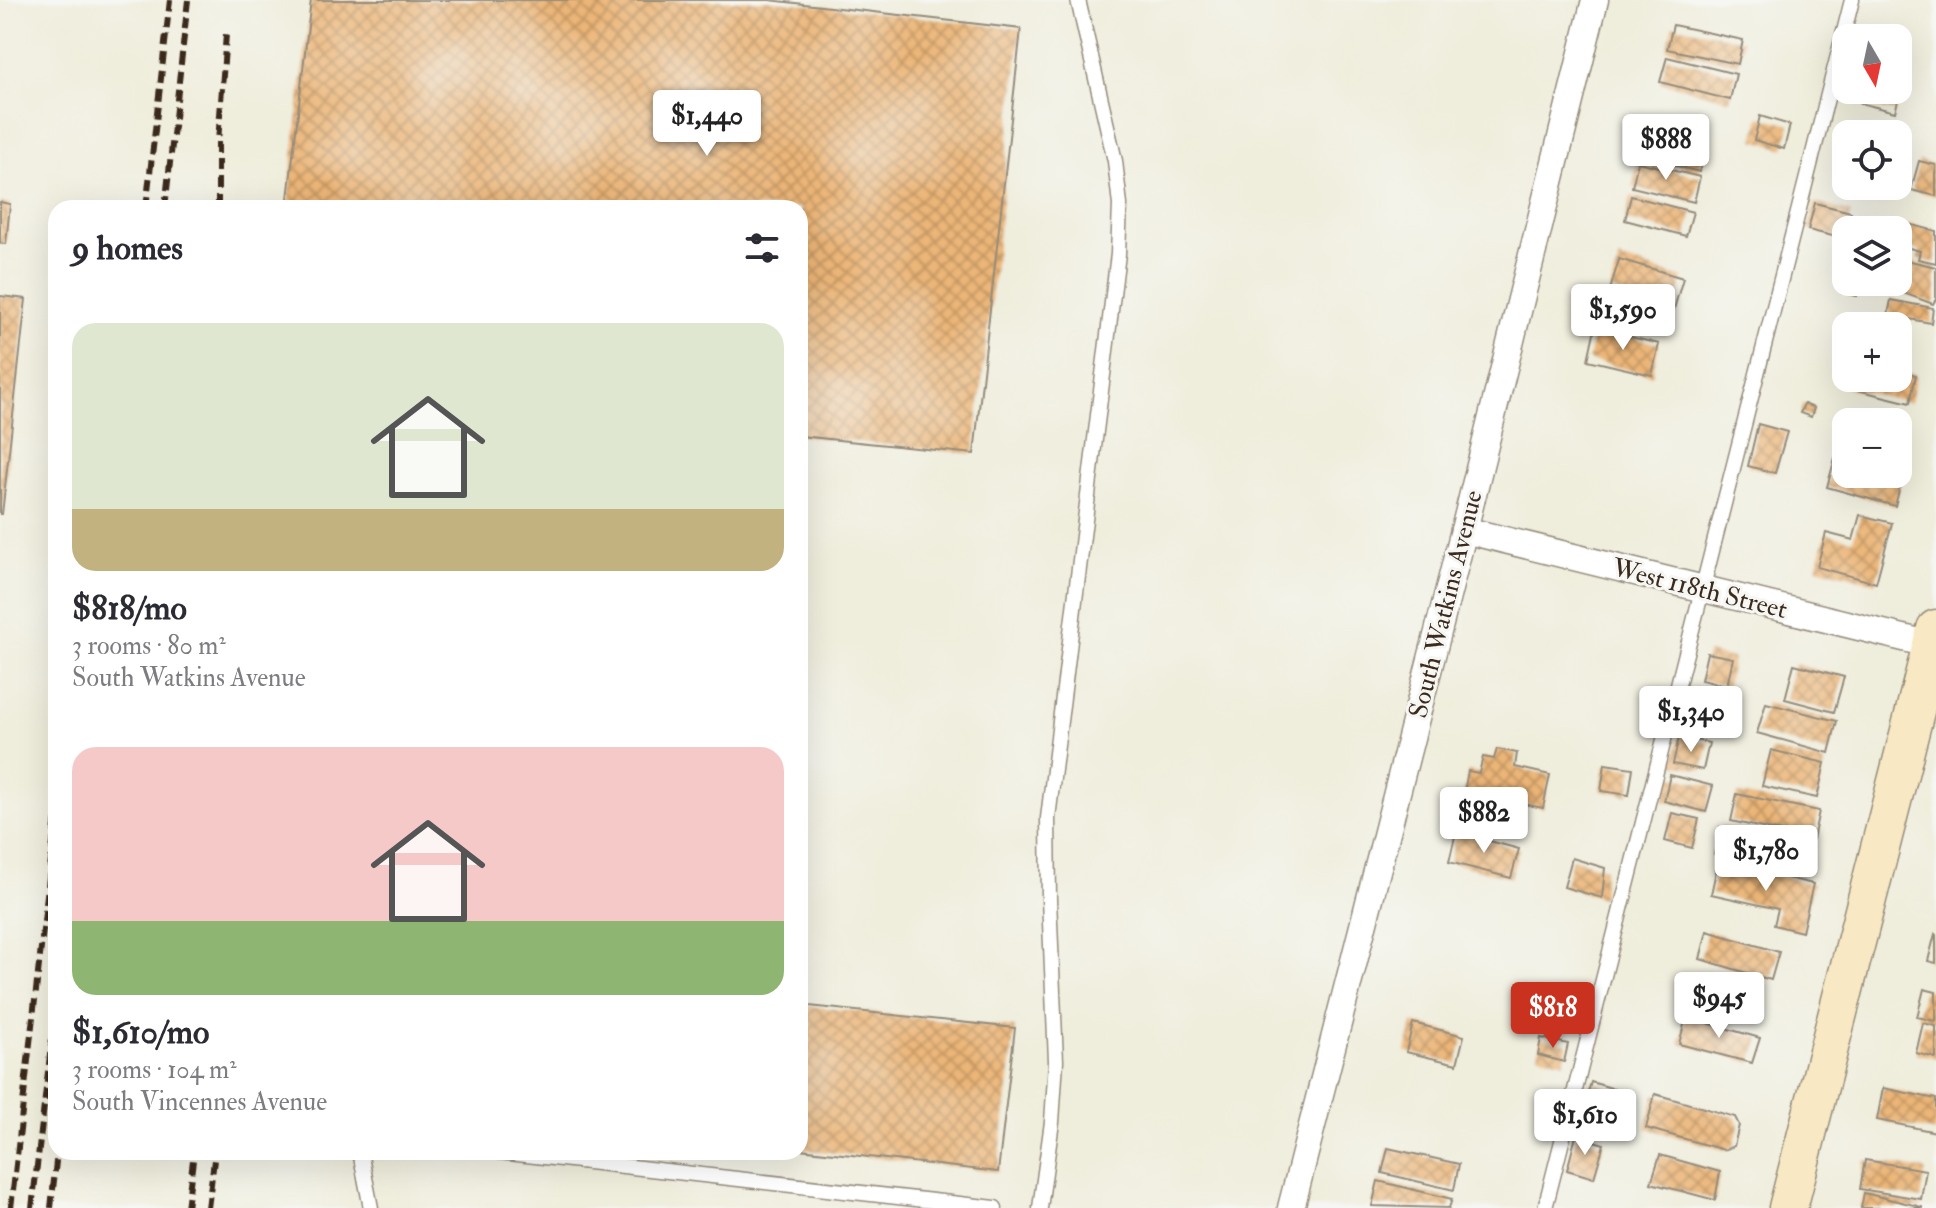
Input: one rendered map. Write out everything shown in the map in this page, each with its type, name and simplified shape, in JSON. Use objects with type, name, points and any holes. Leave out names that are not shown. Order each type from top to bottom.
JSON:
[{"type":"main road","points":[[1788,1208],[1935,640]]},
{"type":"street","name":"South Watkins Avenue","points":[[1291,1208],[1595,0]]},
{"type":"street","name":"West 118th Street","points":[[1464,530],[1701,588],[1935,640]]},
{"type":"lane","points":[[1040,1208],[1052,1122],[1056,1061],[1048,818],[1118,254],[1120,205],[1115,161],[1078,0]]},
{"type":"lane","points":[[1545,1208],[1852,0]]},
{"type":"lane","points":[[362,1160],[371,1208]]},
{"type":"lane","points":[[570,1160],[995,1208]]},
{"type":"building","points":[[311,0],[769,0],[1021,29],[974,454],[808,437],[808,200],[288,200]]},
{"type":"building","points":[[1673,25],[1743,40],[1738,64],[1667,49]]},
{"type":"building","points":[[1667,57],[1736,74],[1730,100],[1660,82]]},
{"type":"building","points":[[1864,104],[1897,104],[1895,112]]},
{"type":"building","points":[[1760,116],[1790,125],[1784,149],[1754,140]]},
{"type":"building","points":[[1634,121],[1694,138],[1692,146],[1705,150],[1699,172],[1626,152]]},
{"type":"building","points":[[1919,161],[1936,165],[1936,196],[1912,190]]},
{"type":"building","points":[[1638,162],[1700,177],[1694,202],[1632,187]]},
{"type":"building","points":[[1631,196],[1693,212],[1686,236],[1625,220]]},
{"type":"building","points":[[0,202],[10,204],[6,244],[0,243]]},
{"type":"building","points":[[1815,203],[1851,212],[1850,216],[1832,216],[1832,236],[1808,230]]},
{"type":"building","points":[[1912,225],[1936,231],[1936,263],[1918,259],[1920,251],[1912,249]]},
{"type":"building","points":[[1619,259],[1683,278],[1674,309],[1610,290]]},
{"type":"building","points":[[1912,261],[1936,267],[1936,299],[1933,304],[1912,296]]},
{"type":"building","points":[[0,296],[26,299],[2,514],[0,514]]},
{"type":"building","points":[[1891,300],[1933,308],[1931,323],[1912,319],[1912,312],[1889,312]]},
{"type":"building","points":[[1595,328],[1659,344],[1652,375],[1588,360]]},
{"type":"building","points":[[1912,374],[1916,375],[1910,403],[1865,392],[1912,392]]},
{"type":"building","points":[[1804,404],[1814,408],[1811,417],[1800,413]]},
{"type":"building","points":[[1758,424],[1787,432],[1775,473],[1748,466]]},
{"type":"building","points":[[1832,469],[1832,488],[1900,488],[1895,506],[1827,487]]},
{"type":"building","points":[[1860,515],[1892,523],[1876,583],[1817,567],[1826,533],[1853,540]]},
{"type":"building","points":[[1707,653],[1733,658],[1727,686],[1701,680]]},
{"type":"building","points":[[1794,664],[1844,677],[1834,712],[1785,699]]},
{"type":"building","points":[[1766,703],[1837,721],[1829,753],[1757,733]]},
{"type":"building","points":[[1679,737],[1709,743],[1703,770],[1673,764]]},
{"type":"building","points":[[1497,749],[1517,753],[1515,767],[1550,775],[1543,808],[1464,792],[1468,771],[1479,773],[1483,757],[1494,759]]},
{"type":"building","points":[[1771,750],[1825,763],[1817,798],[1762,786]]},
{"type":"building","points":[[1605,764],[1633,768],[1629,795],[1601,791]]},
{"type":"building","points":[[1670,775],[1713,786],[1706,812],[1664,801]]},
{"type":"building","points":[[1737,794],[1819,811],[1813,839],[1731,821]]},
{"type":"building","points":[[1672,813],[1699,819],[1692,848],[1665,841]]},
{"type":"building","points":[[1720,827],[1809,846],[1803,873],[1714,854]]},
{"type":"building","points":[[1456,832],[1519,849],[1511,878],[1449,862]]},
{"type":"building","points":[[1572,858],[1605,868],[1602,898],[1564,887]]},
{"type":"building","points":[[1718,862],[1813,884],[1802,932],[1774,925],[1778,909],[1711,894]]},
{"type":"building","points":[[1707,931],[1779,952],[1771,980],[1700,959]]},
{"type":"building","points":[[1936,935],[1936,963],[1928,961]]},
{"type":"building","points":[[1924,989],[1936,992],[1936,1021],[1917,1017]]},
{"type":"building","points":[[808,1006],[1015,1028],[998,1172],[808,1150]]},
{"type":"building","points":[[1686,1017],[1760,1038],[1752,1063],[1679,1044]]},
{"type":"building","points":[[1413,1023],[1464,1036],[1457,1064],[1406,1052]]},
{"type":"building","points":[[1923,1023],[1936,1026],[1936,1058],[1916,1053]]},
{"type":"building","points":[[1541,1038],[1568,1044],[1564,1062],[1538,1055]]},
{"type":"building","points":[[1591,1082],[1618,1090],[1609,1121],[1582,1113]]},
{"type":"building","points":[[1883,1088],[1936,1099],[1936,1132],[1877,1120]]},
{"type":"building","points":[[1655,1094],[1735,1117],[1739,1125],[1734,1146],[1724,1150],[1646,1128]]},
{"type":"building","points":[[1576,1136],[1604,1144],[1594,1178],[1567,1170]]},
{"type":"building","points":[[1388,1148],[1459,1164],[1454,1190],[1382,1173]]},
{"type":"building","points":[[1660,1155],[1720,1172],[1715,1200],[1651,1183]]},
{"type":"building","points":[[1865,1160],[1926,1170],[1921,1199],[1860,1189]]},
{"type":"building","points":[[1378,1181],[1452,1199],[1449,1208],[1372,1206]]},
{"type":"building","points":[[1864,1193],[1922,1207],[1922,1208],[1861,1208]]},
{"type":"railway","points":[[147,200],[170,0]]},
{"type":"railway","points":[[166,200],[188,0]]},
{"type":"railway","points":[[218,200],[218,142],[226,34]]},
{"type":"railway","points":[[11,1208],[48,887]]},
{"type":"railway","points":[[32,1208],[48,1072]]},
{"type":"railway","points":[[51,1208],[56,1160]]},
{"type":"railway","points":[[187,1208],[193,1160]]},
{"type":"railway","points":[[208,1208],[214,1160]]}]
